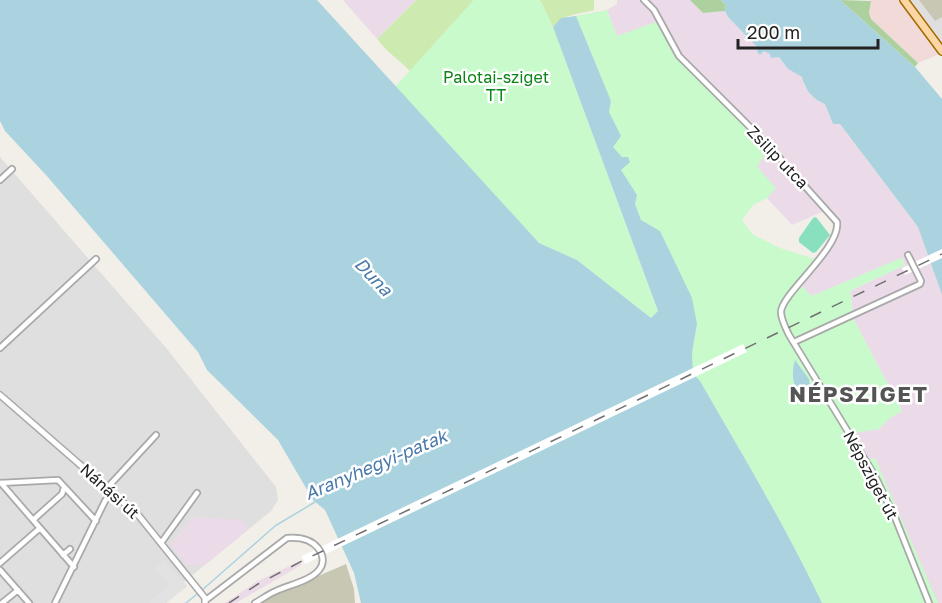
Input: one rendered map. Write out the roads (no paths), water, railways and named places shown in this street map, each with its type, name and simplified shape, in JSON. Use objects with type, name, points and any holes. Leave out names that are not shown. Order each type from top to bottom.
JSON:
[{"type":"main road","points":[[904,0],[942,51]]},
{"type":"street","name":"Zsilip utca","points":[[644,0],[654,10],[679,56],[767,144],[837,222],[836,233],[783,304],[781,314],[783,322]]},
{"type":"street","points":[[0,180],[12,169]]},
{"type":"street","points":[[794,342],[920,285],[921,281],[908,255]]},
{"type":"street","points":[[0,348],[96,259]]},
{"type":"street","name":"Népsziget út","points":[[783,322],[874,476],[896,520],[929,603]]},
{"type":"street","name":"Nánási út","points":[[0,395],[139,516],[205,600]]},
{"type":"street","points":[[55,603],[109,490],[156,435]]},
{"type":"street","points":[[0,483],[58,480],[96,521]]},
{"type":"street","points":[[0,483],[74,567]]},
{"type":"street","points":[[33,520],[62,494],[64,488]]},
{"type":"street","points":[[161,543],[197,493]]},
{"type":"street","points":[[0,563],[40,528]]},
{"type":"street","points":[[205,600],[287,538],[298,537],[307,540],[319,549],[322,564],[312,575],[273,592],[255,603]]},
{"type":"street","points":[[63,555],[70,549]]},
{"type":"street","points":[[1,573],[29,603]]},
{"type":"street","points":[[2,603],[18,590]]},
{"type":"water","name":"Duna","points":[[0,0],[317,0],[539,243],[577,260],[651,318],[658,311],[553,27],[561,18],[576,16],[611,101],[609,112],[621,136],[613,147],[622,157],[628,157],[630,162],[621,170],[637,195],[635,204],[641,220],[660,231],[692,298],[697,324],[692,353],[693,373],[700,381],[763,491],[822,603],[361,603],[354,573],[325,510],[313,500],[278,440],[207,370],[198,352],[46,175],[5,131],[0,121]]},
{"type":"water","points":[[721,0],[840,0],[915,67],[942,99],[942,295],[918,227],[840,124],[833,124],[825,104],[810,93],[802,77],[788,69],[779,57],[771,58],[770,54],[764,51],[760,55],[757,52],[758,48],[728,17],[725,11],[726,5]]},
{"type":"water","points":[[795,360],[809,379],[811,393],[804,393],[796,387],[793,377]]},
{"type":"waterway","name":"Aranyhegyi-patak","points":[[201,591],[275,526],[315,502]]},
{"type":"waterway","name":"Aranyhegyi-patak","points":[[186,603],[197,594]]},
{"type":"railway","points":[[229,603],[258,584],[304,560],[942,254]]},
{"type":"district","name":"NÉPSZIGET","points":[[859,394]]},
{"type":"park label","name":"Palotai-sziget TT","points":[[496,86]]}]
